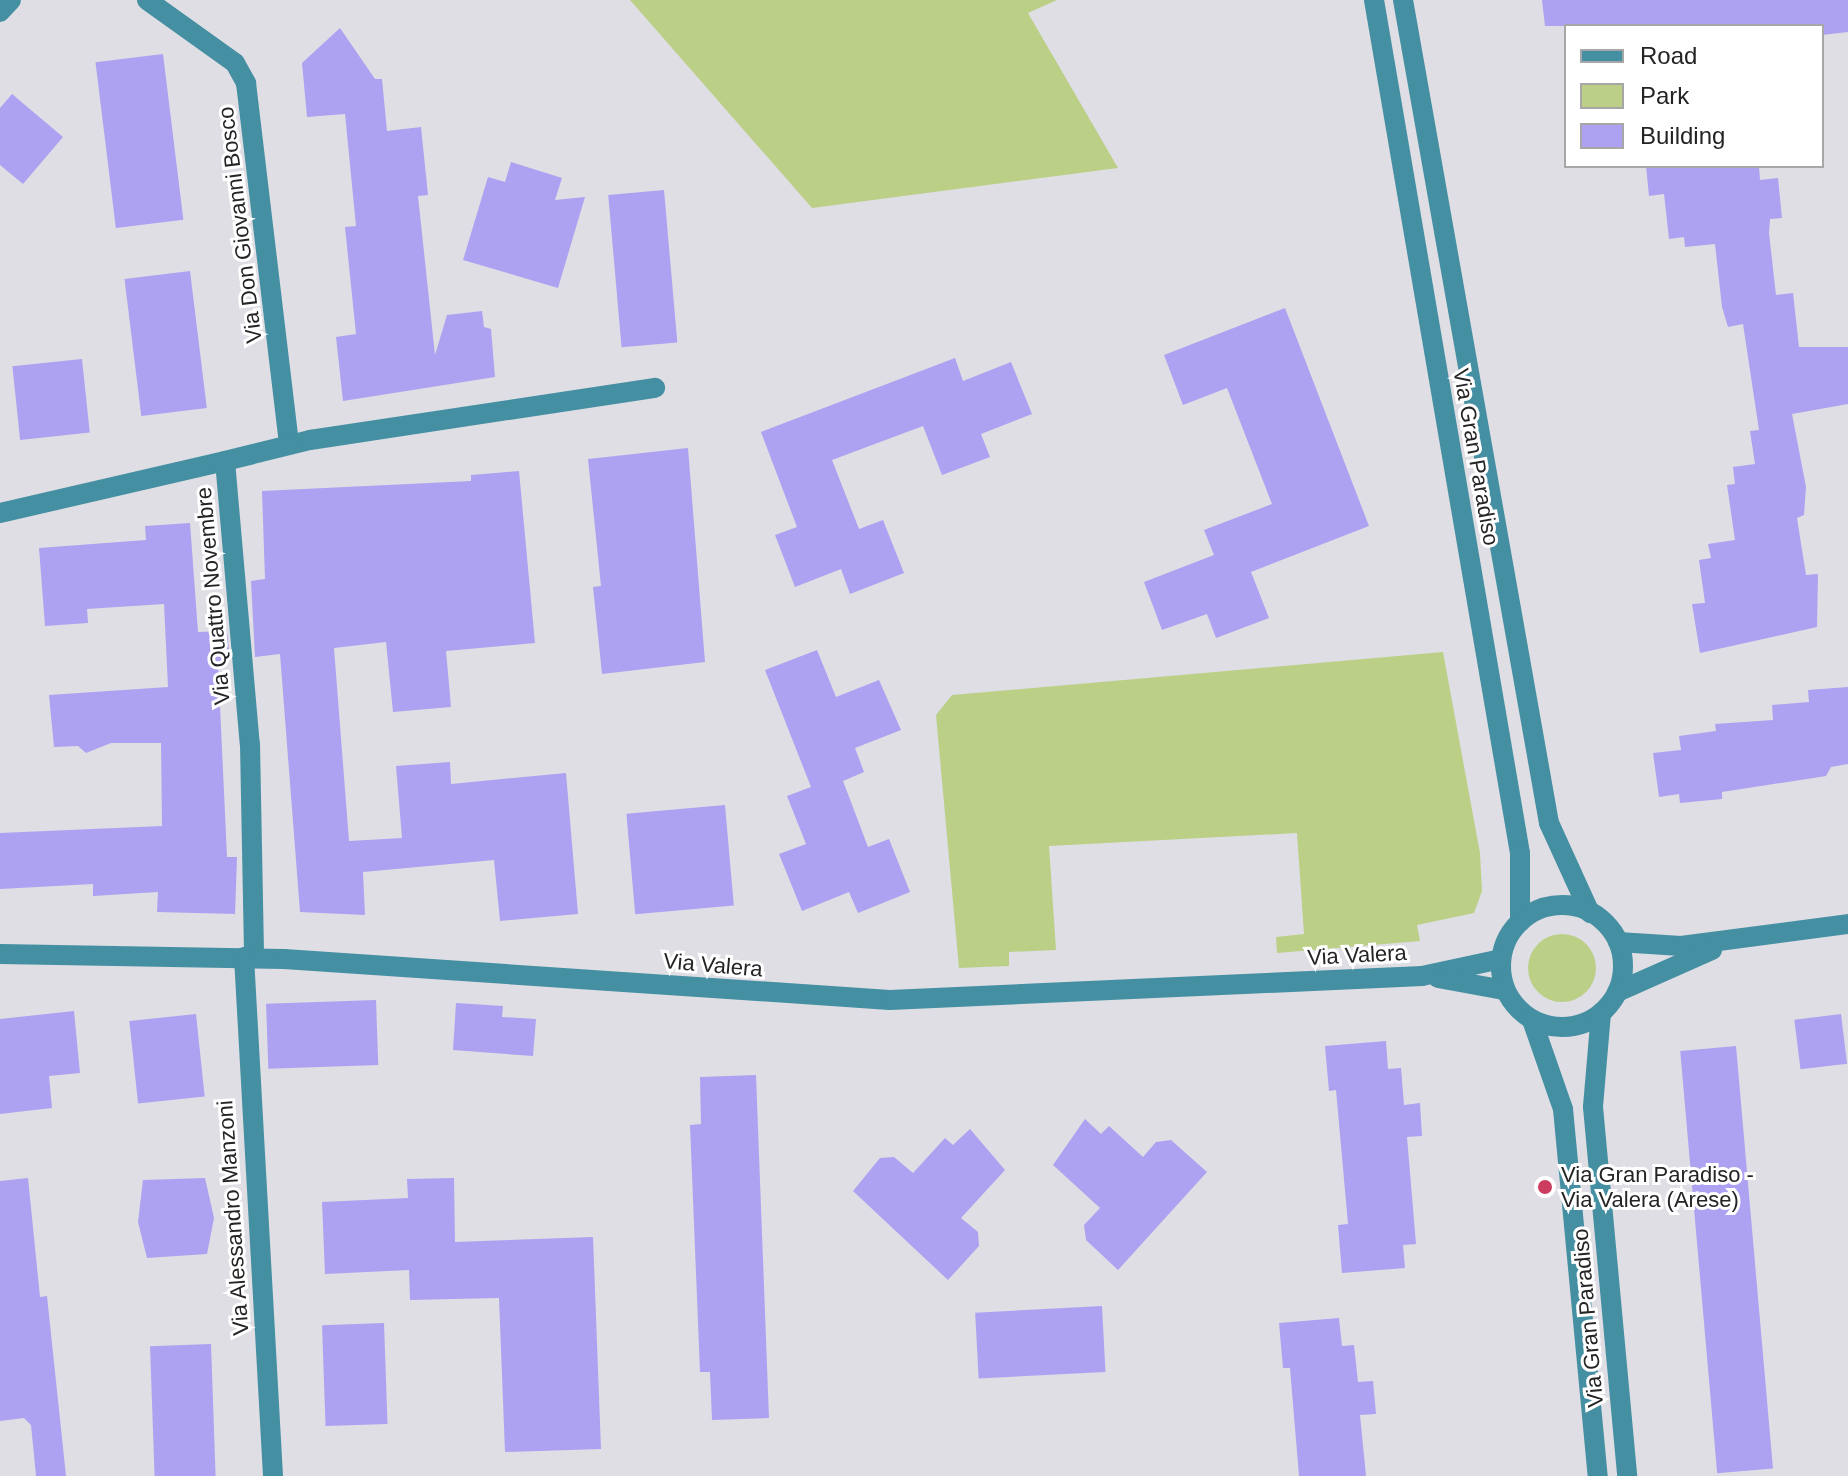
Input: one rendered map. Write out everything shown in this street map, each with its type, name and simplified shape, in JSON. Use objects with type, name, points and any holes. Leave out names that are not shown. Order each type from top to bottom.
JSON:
[{"type":"street","points":[[0,12],[11,0]]},
{"type":"street","name":"Via Don Giovanni Bosco","points":[[147,0],[227,56],[246,83],[289,444]]},
{"type":"street","name":"Via Gran Paradiso","points":[[1374,0],[1520,853],[1520,922]]},
{"type":"street","name":"Via Gran Paradiso","points":[[1403,0],[1549,823],[1590,913]]},
{"type":"street","points":[[225,461],[289,444],[655,388]]},
{"type":"street","name":"Via Quattro Novembre","points":[[0,513],[225,461],[251,757],[249,958]]},
{"type":"street","points":[[1554,907],[1590,913],[1618,942],[1623,958],[1617,992],[1601,1013],[1575,1026],[1532,1020],[1505,990],[1501,959],[1520,922],[1554,907]]},
{"type":"street","points":[[1618,942],[1681,946],[1848,924]]},
{"type":"street","points":[[1617,992],[1748,936]]},
{"type":"street","name":"Via Valera","points":[[0,954],[249,958],[890,1000],[1422,976],[1501,959]]},
{"type":"street","name":"Via Alessandro Manzoni","points":[[249,958],[273,1476]]},
{"type":"street","name":"Via Valera","points":[[1422,976],[1505,990]]},
{"type":"street","name":"Via Gran Paradiso","points":[[1601,1013],[1593,1107],[1627,1476]]},
{"type":"street","name":"Via Gran Paradiso","points":[[1532,1020],[1563,1109],[1598,1476]]},
{"type":"green space","points":[[630,0],[1057,0],[1028,13],[1118,168],[812,208]]},
{"type":"green space","points":[[1443,652],[1480,853],[1482,891],[1474,913],[1417,925],[1420,941],[1277,953],[1276,937],[1304,934],[1297,833],[1049,846],[1056,950],[1009,952],[1009,966],[959,968],[936,715],[952,695]]},
{"type":"green space","points":[[1555,934],[1569,934],[1581,939],[1591,949],[1596,968],[1591,987],[1581,997],[1569,1002],[1555,1002],[1543,997],[1533,987],[1528,975],[1528,961],[1533,949],[1543,939]]},
{"type":"building","points":[[1542,0],[1848,0],[1848,32],[1824,35],[1824,24],[1545,26]]},
{"type":"building","points":[[340,28],[375,79],[382,79],[387,131],[421,127],[428,195],[418,196],[435,355],[447,315],[482,311],[484,327],[491,329],[495,377],[343,401],[336,337],[356,334],[345,227],[356,226],[345,114],[307,117],[302,63]]},
{"type":"building","points":[[163,54],[183,220],[116,228],[96,62]]},
{"type":"building","points":[[12,94],[63,137],[23,184],[0,165],[0,108]]},
{"type":"building","points":[[511,162],[562,178],[555,200],[585,197],[558,288],[463,260],[488,177],[505,182]]},
{"type":"building","points":[[1646,168],[1759,168],[1760,180],[1778,178],[1782,218],[1770,219],[1769,233],[1776,295],[1793,293],[1799,347],[1848,347],[1848,404],[1792,414],[1806,487],[1804,515],[1797,518],[1806,575],[1818,574],[1817,627],[1700,653],[1692,604],[1705,603],[1699,560],[1711,558],[1708,544],[1735,540],[1727,485],[1735,484],[1733,467],[1755,464],[1750,431],[1759,430],[1743,324],[1728,327],[1722,307],[1715,244],[1685,247],[1684,237],[1669,239],[1664,194],[1649,196]]},
{"type":"building","points":[[664,190],[677,342],[622,347],[608,195]]},
{"type":"building","points":[[190,271],[207,408],[141,416],[124,279]]},
{"type":"building","points":[[1285,308],[1369,526],[1251,572],[1269,618],[1216,638],[1207,614],[1162,630],[1144,582],[1214,555],[1204,530],[1272,504],[1227,388],[1183,405],[1164,355]]},
{"type":"building","points":[[955,358],[963,381],[1011,362],[1032,414],[981,434],[990,457],[942,475],[923,426],[832,460],[859,529],[883,520],[904,573],[850,594],[841,569],[795,587],[775,535],[797,527],[761,432]]},
{"type":"building","points":[[82,359],[90,433],[20,440],[12,366]]},
{"type":"building","points":[[688,448],[705,662],[602,674],[593,587],[601,586],[588,459]]},
{"type":"building","points":[[519,471],[535,643],[446,651],[451,707],[393,712],[386,642],[334,648],[349,841],[402,838],[396,766],[450,762],[451,784],[566,773],[578,914],[500,921],[494,860],[363,872],[365,915],[300,912],[280,654],[255,657],[251,581],[265,579],[262,491],[471,481],[471,475]]},
{"type":"building","points":[[190,523],[198,632],[227,631],[230,660],[218,662],[227,857],[237,857],[235,914],[157,912],[158,892],[93,896],[93,884],[0,889],[0,833],[162,826],[161,743],[111,743],[86,753],[78,746],[54,747],[49,695],[168,687],[164,604],[87,609],[88,623],[45,626],[39,548],[146,540],[145,526]]},
{"type":"building","points":[[817,650],[836,697],[879,680],[901,730],[855,748],[864,772],[843,781],[868,847],[889,839],[910,892],[858,913],[849,892],[802,911],[779,854],[806,844],[787,796],[811,787],[765,670]]},
{"type":"building","points":[[1848,687],[1848,764],[1831,767],[1826,776],[1722,792],[1722,799],[1680,803],[1679,794],[1659,797],[1653,753],[1681,750],[1679,736],[1716,731],[1715,724],[1773,720],[1772,705],[1809,702],[1808,690]]},
{"type":"building","points":[[725,805],[734,906],[635,914],[626,814]]},
{"type":"building","points":[[376,1000],[378,1065],[268,1069],[266,1004]]},
{"type":"building","points":[[456,1003],[503,1006],[502,1017],[536,1019],[533,1056],[453,1050]]},
{"type":"building","points":[[74,1011],[80,1073],[49,1076],[52,1108],[0,1114],[0,1019]]},
{"type":"building","points":[[196,1014],[205,1097],[138,1104],[129,1021]]},
{"type":"building","points":[[1841,1014],[1847,1064],[1800,1069],[1794,1020]]},
{"type":"building","points":[[1386,1041],[1388,1069],[1401,1068],[1404,1105],[1420,1103],[1422,1136],[1407,1137],[1416,1244],[1403,1245],[1405,1268],[1342,1273],[1338,1225],[1348,1224],[1336,1090],[1329,1091],[1325,1046]]},
{"type":"building","points":[[1736,1046],[1773,1468],[1717,1473],[1680,1051]]},
{"type":"building","points":[[756,1075],[769,1418],[712,1420],[710,1372],[700,1372],[690,1125],[701,1124],[700,1077]]},
{"type":"building","points":[[1085,1119],[1101,1134],[1109,1126],[1143,1157],[1156,1142],[1171,1140],[1207,1172],[1118,1270],[1086,1240],[1084,1225],[1100,1208],[1053,1165]]},
{"type":"building","points":[[970,1129],[1005,1170],[961,1218],[978,1232],[979,1246],[948,1280],[853,1191],[880,1158],[894,1157],[913,1173],[945,1138],[953,1145]]},
{"type":"building","points":[[28,1178],[40,1297],[47,1296],[66,1476],[36,1476],[31,1425],[24,1418],[0,1421],[0,1181]]},
{"type":"building","points":[[205,1178],[214,1218],[207,1254],[147,1258],[138,1222],[143,1180]]},
{"type":"building","points":[[454,1178],[455,1242],[593,1237],[601,1449],[505,1452],[499,1298],[410,1300],[409,1270],[325,1274],[322,1202],[408,1198],[407,1179]]},
{"type":"building","points":[[1102,1306],[1105,1372],[979,1379],[975,1313]]},
{"type":"building","points":[[1339,1318],[1342,1346],[1354,1345],[1358,1382],[1373,1381],[1376,1414],[1360,1415],[1366,1476],[1299,1476],[1290,1368],[1283,1368],[1279,1323]]},
{"type":"building","points":[[384,1323],[388,1424],[326,1426],[322,1325]]},
{"type":"building","points":[[211,1344],[216,1476],[155,1476],[150,1346]]},
{"type":"place","name":"Via Gran Paradiso - Via Valera (Arese)","points":[[1545,1187]]}]
